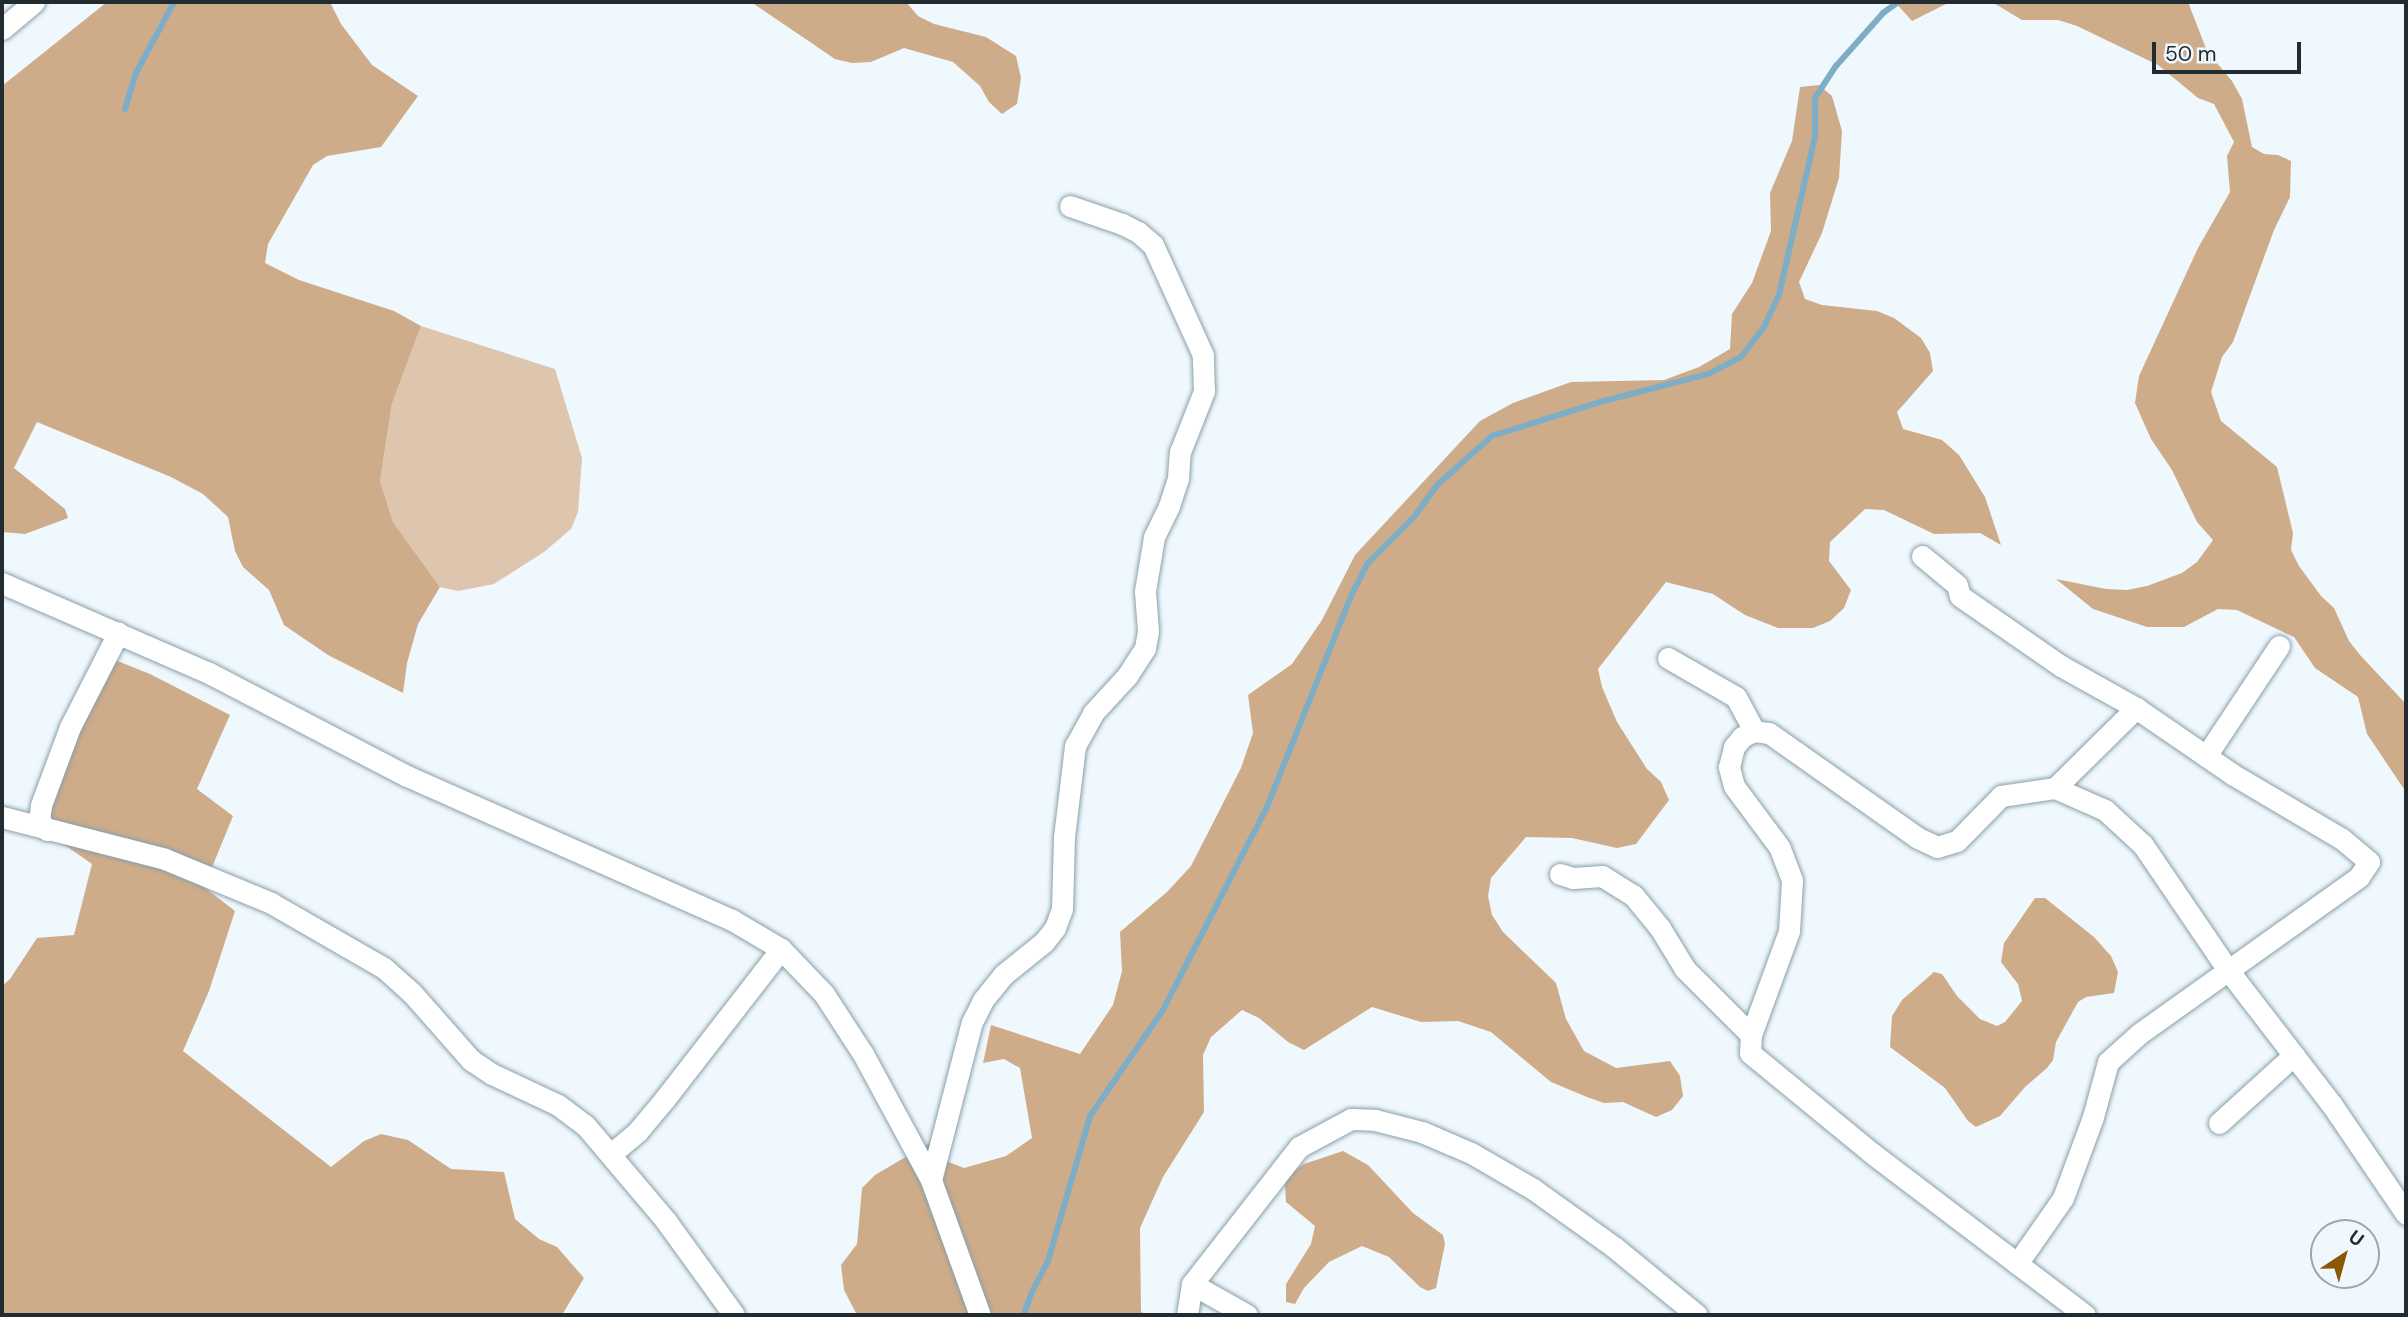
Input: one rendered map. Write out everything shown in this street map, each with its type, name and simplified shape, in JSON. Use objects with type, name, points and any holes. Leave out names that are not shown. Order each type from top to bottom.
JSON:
[{"type":"street","points":[[2,29],[34,2]]},
{"type":"street","points":[[931,1180],[972,1022],[983,1000],[1003,975],[1044,942],[1055,928],[1062,909],[1064,837],[1075,746],[1093,713],[1127,677],[1145,648],[1148,631],[1144,591],[1153,537],[1169,506],[1178,478],[1180,452],[1205,391],[1203,355],[1153,246],[1138,232],[1122,224],[1070,206]]},
{"type":"street","points":[[1922,556],[1957,585],[1960,596],[1978,609],[2062,666],[2136,709],[2206,756],[2342,839],[2369,862],[2359,877],[2138,1034],[2108,1062],[2063,1198],[2017,1264]]},
{"type":"street","points":[[2,583],[209,673],[407,776],[732,920],[781,948],[824,995],[863,1054],[931,1180],[980,1315]]},
{"type":"street","points":[[47,830],[39,820],[41,805],[70,727],[118,633]]},
{"type":"street","points":[[2206,756],[2279,646]]},
{"type":"street","points":[[1668,657],[1736,697],[1754,731]]},
{"type":"street","points":[[2055,788],[2136,709]]},
{"type":"street","points":[[2081,1314],[1754,1059],[1748,1047],[1788,932],[1792,880],[1787,860],[1744,804],[1729,767],[1734,747],[1742,737],[1754,731],[1769,733],[1918,838],[1937,846],[1957,841],[1990,804],[2001,796],[2055,788],[2105,810],[2143,845],[2228,970],[2332,1105],[2406,1214]]},
{"type":"street","points":[[2,817],[165,859],[271,903],[384,968],[411,992],[471,1060],[492,1074],[558,1105],[585,1125],[666,1221],[734,1315]]},
{"type":"street","points":[[1560,874],[1573,878],[1602,876],[1633,895],[1660,928],[1685,969],[1751,1035]]},
{"type":"street","points":[[611,1154],[638,1131],[664,1100],[781,948]]},
{"type":"street","points":[[2220,1123],[2294,1055]]},
{"type":"street","points":[[1187,1315],[1192,1284],[1300,1147],[1351,1119],[1375,1120],[1422,1132],[1471,1153],[1533,1189],[1614,1247],[1697,1315]]},
{"type":"street","points":[[1192,1284],[1247,1315]]},
{"type":"shaded area","points":[[107,2],[330,2],[341,24],[372,65],[418,96],[381,147],[327,156],[313,165],[268,244],[265,263],[299,280],[394,311],[421,326],[392,404],[380,481],[393,522],[440,587],[418,624],[407,663],[403,693],[328,655],[284,625],[269,590],[243,567],[235,551],[228,517],[203,494],[171,477],[37,422],[14,468],[65,509],[68,518],[25,534],[2,532],[2,86]]},
{"type":"shaded area","points":[[751,2],[906,2],[918,16],[934,24],[986,37],[1016,56],[1021,78],[1017,104],[1002,114],[989,102],[980,86],[953,62],[904,48],[871,62],[852,63],[835,59]]},
{"type":"shaded area","points":[[1895,2],[1950,2],[1912,21]]},
{"type":"shaded area","points":[[1992,2],[2188,2],[2207,51],[2232,81],[2242,99],[2252,147],[2264,154],[2278,155],[2291,161],[2290,197],[2274,230],[2233,342],[2222,357],[2211,392],[2221,421],[2277,467],[2293,533],[2291,550],[2299,566],[2321,596],[2334,608],[2349,641],[2406,704],[2406,792],[2367,734],[2358,697],[2315,668],[2294,637],[2237,610],[2218,609],[2184,627],[2147,627],[2093,609],[2056,579],[2106,589],[2127,590],[2147,586],[2182,573],[2197,562],[2213,540],[2197,522],[2172,470],[2151,439],[2135,403],[2139,376],[2198,248],[2230,192],[2227,156],[2234,142],[2214,104],[2198,98],[2158,65],[2077,26],[2058,20],[2022,20]]},
{"type":"shaded area","points":[[1819,85],[1832,96],[1842,131],[1839,178],[1822,233],[1799,282],[1805,299],[1822,305],[1877,311],[1894,318],[1921,338],[1930,353],[1933,371],[1897,412],[1903,429],[1942,440],[1959,455],[1985,497],[2001,545],[1980,533],[1934,534],[1884,510],[1865,509],[1830,542],[1829,561],[1851,590],[1844,608],[1830,621],[1813,628],[1778,628],[1745,615],[1713,594],[1666,582],[1598,669],[1602,687],[1617,722],[1647,769],[1661,782],[1669,800],[1636,844],[1617,848],[1572,838],[1526,837],[1491,878],[1488,896],[1492,915],[1503,932],[1556,983],[1566,1019],[1584,1051],[1616,1068],[1670,1061],[1680,1076],[1683,1096],[1672,1110],[1656,1117],[1623,1102],[1604,1103],[1551,1082],[1491,1032],[1458,1021],[1421,1022],[1372,1007],[1304,1050],[1288,1042],[1259,1018],[1242,1010],[1211,1037],[1203,1055],[1204,1112],[1163,1177],[1140,1228],[1141,1311],[1144,1315],[857,1315],[844,1290],[841,1265],[857,1244],[862,1188],[875,1175],[933,1141],[946,1161],[964,1168],[1006,1156],[1032,1138],[1020,1068],[1004,1059],[983,1063],[991,1025],[1080,1054],[1113,1005],[1122,971],[1120,932],[1167,892],[1191,866],[1241,768],[1253,733],[1248,695],[1292,664],[1322,620],[1355,555],[1480,421],[1513,403],[1571,382],[1664,380],[1699,367],[1730,349],[1732,314],[1752,283],[1771,231],[1770,193],[1792,141],[1800,87]]},
{"type":"shaded area","points":[[421,326],[555,369],[582,458],[578,512],[571,529],[544,552],[494,584],[458,591],[440,587],[393,522],[380,481],[392,404]]},
{"type":"shaded area","points":[[115,660],[150,674],[230,715],[197,789],[233,816],[204,887],[235,911],[209,991],[183,1051],[331,1167],[364,1141],[381,1134],[408,1140],[451,1169],[504,1172],[515,1219],[539,1239],[557,1247],[584,1278],[562,1315],[2,1315],[2,986],[10,979],[37,938],[74,935],[92,864],[59,841],[49,813],[70,751]]},
{"type":"shaded area","points":[[2035,898],[2045,898],[2094,937],[2111,956],[2118,972],[2114,993],[2086,997],[2078,1002],[2056,1042],[2053,1060],[2047,1068],[2025,1087],[2000,1116],[1976,1127],[1968,1121],[1945,1088],[1890,1047],[1892,1016],[1902,1000],[1934,972],[1942,974],[1957,996],[1980,1019],[1997,1026],[2005,1022],[2022,1001],[2018,984],[2001,962],[2004,943]]},
{"type":"shaded area","points":[[1343,1151],[1368,1165],[1413,1213],[1443,1235],[1445,1244],[1436,1288],[1428,1291],[1420,1287],[1389,1257],[1362,1246],[1329,1262],[1304,1288],[1295,1304],[1286,1302],[1286,1284],[1311,1244],[1315,1226],[1286,1202],[1285,1184],[1289,1175],[1304,1164]]},
{"type":"waterway","points":[[125,109],[136,73],[174,2]]},
{"type":"waterway","points":[[1024,1315],[1031,1294],[1048,1261],[1090,1116],[1163,1010],[1267,807],[1351,596],[1367,564],[1414,517],[1437,485],[1492,436],[1600,402],[1708,374],[1740,358],[1763,329],[1779,295],[1815,137],[1815,98],[1836,66],[1883,13],[1898,2]]}]
